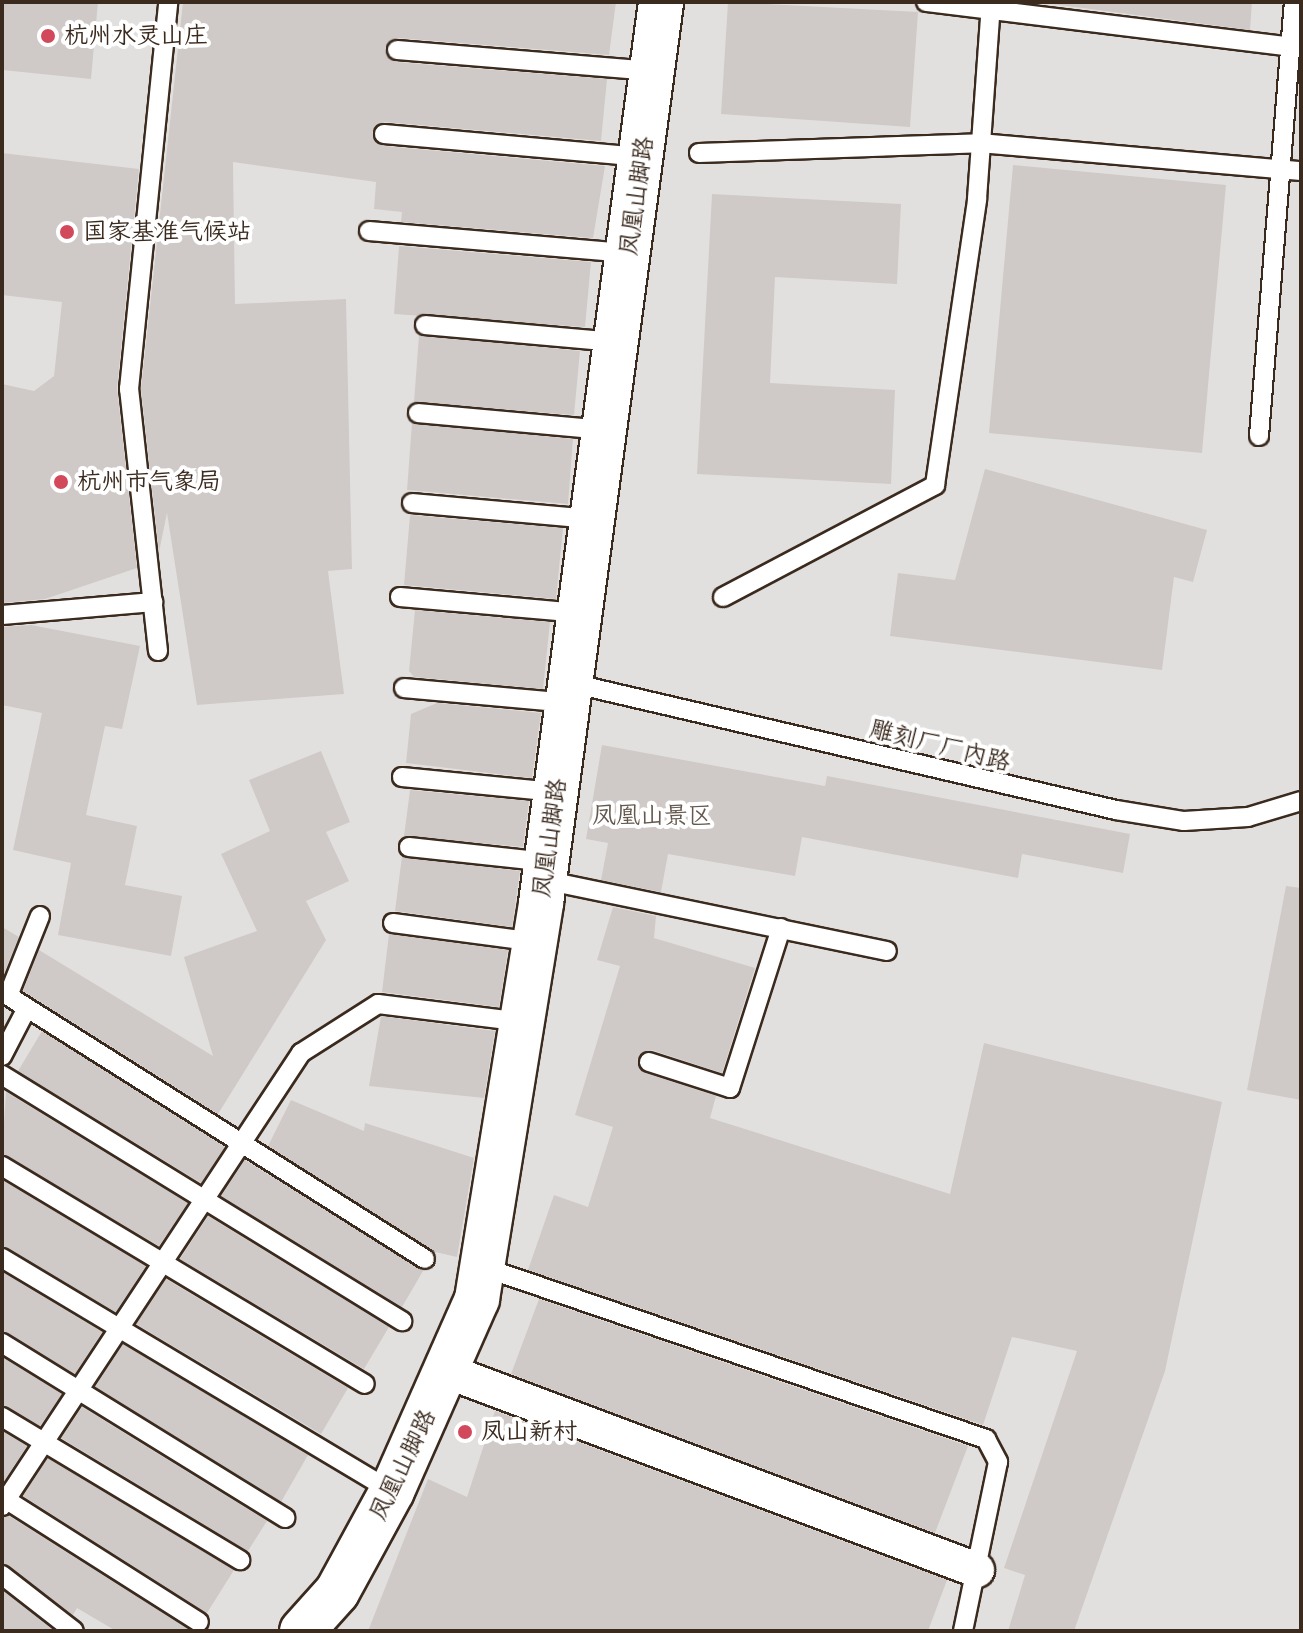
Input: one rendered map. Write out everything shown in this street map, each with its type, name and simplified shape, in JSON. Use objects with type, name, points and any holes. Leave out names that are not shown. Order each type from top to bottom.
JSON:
[{"type":"street","name":"凤凰山脚路","points":[[302,1631],[337,1592],[392,1491],[449,1372],[483,1267],[545,871],[643,157],[661,2]]},
{"type":"street","points":[[449,1372],[977,1570]]},
{"type":"lane","points":[[158,651],[129,389],[168,2]]},
{"type":"lane","points":[[926,2],[991,6],[1296,48]]},
{"type":"lane","points":[[1259,436],[1292,170],[1296,48],[1294,2]]},
{"type":"lane","points":[[723,597],[935,485],[980,143],[991,6]]},
{"type":"lane","points":[[397,50],[654,71]]},
{"type":"lane","points":[[384,134],[643,157]]},
{"type":"lane","points":[[699,153],[980,143],[1292,170]]},
{"type":"lane","points":[[369,231],[630,254]]},
{"type":"lane","points":[[425,325],[617,342]]},
{"type":"lane","points":[[418,413],[606,430]]},
{"type":"lane","points":[[412,503],[593,519]]},
{"type":"lane","points":[[400,597],[580,613]]},
{"type":"lane","points":[[2,615],[21,619],[153,602]]},
{"type":"lane","name":"雕刻厂厂内路","points":[[404,688],[570,693],[1032,794],[1184,821],[1248,817],[1301,801]]},
{"type":"lane","points":[[402,777],[556,792]]},
{"type":"lane","points":[[409,847],[545,871],[887,951]]},
{"type":"lane","points":[[40,916],[5,994],[425,1259]]},
{"type":"lane","points":[[393,923],[535,942]]},
{"type":"lane","points":[[649,1062],[730,1088],[781,928]]},
{"type":"lane","points":[[199,1622],[3,1501],[120,1331],[301,1053],[378,1004],[522,1022]]},
{"type":"lane","points":[[2,1056],[27,1008]]},
{"type":"lane","points":[[2,1075],[402,1321]]},
{"type":"lane","points":[[2,1166],[162,1265],[365,1384]]},
{"type":"lane","points":[[2,1258],[392,1491]]},
{"type":"lane","points":[[483,1267],[986,1439],[998,1462],[963,1631]]},
{"type":"lane","points":[[2,1343],[285,1518]]},
{"type":"lane","points":[[2,1417],[240,1560]]},
{"type":"lane","points":[[2,1575],[74,1631]]},
{"type":"green space","name":"凤凰山景区","points":[[2,2],[1301,2],[1301,1631],[2,1631]]},
{"type":"building","name":"杭州水灵山庄","points":[[2,2],[98,2],[91,79],[2,70]]},
{"type":"building","points":[[183,2],[616,2],[609,55],[398,38],[385,48],[396,62],[607,79],[601,141],[385,122],[372,132],[383,146],[605,166],[593,238],[401,222],[402,212],[374,209],[376,182],[233,162],[235,304],[346,299],[352,569],[328,571],[344,694],[197,705],[167,513],[159,552],[141,389]]},
{"type":"building","points":[[728,2],[918,12],[910,127],[721,114]]},
{"type":"building","points":[[1037,2],[1252,2],[1250,30]]},
{"type":"building","points":[[2,153],[139,169],[117,388],[137,568],[45,599],[2,603],[2,384],[34,391],[54,376],[62,302],[2,295]]},
{"type":"building","points":[[1013,165],[1226,185],[1202,453],[989,433]]},
{"type":"building","points":[[712,194],[901,204],[897,284],[775,277],[770,383],[895,390],[891,484],[697,474]]},
{"type":"building","points":[[399,246],[591,262],[585,327],[394,314]]},
{"type":"building","points":[[419,335],[580,351],[574,415],[414,402]]},
{"type":"building","points":[[412,423],[573,439],[568,504],[407,490]]},
{"type":"building","points":[[985,469],[1207,530],[1193,582],[1174,577],[1162,670],[890,636],[898,573],[955,580]]},
{"type":"building","points":[[410,515],[563,528],[556,599],[404,585]]},
{"type":"building","points":[[415,610],[550,622],[543,689],[414,677],[409,671]]},
{"type":"building","points":[[31,625],[140,646],[122,729],[105,726],[86,815],[137,826],[125,885],[182,896],[171,956],[58,935],[71,863],[13,850],[42,713],[2,705],[2,627]]},
{"type":"building","points":[[437,703],[541,713],[532,778],[406,763],[411,714]]},
{"type":"building","points":[[602,745],[825,786],[827,776],[1130,834],[1123,873],[1022,854],[1018,878],[802,837],[795,876],[668,854],[661,892],[601,880],[608,843],[586,839]]},
{"type":"building","points":[[321,751],[350,822],[326,832],[349,881],[306,901],[326,940],[218,1114],[23,991],[39,950],[213,1056],[184,957],[257,931],[221,854],[270,831],[249,780]]},
{"type":"building","points":[[410,790],[529,801],[523,847],[404,836]]},
{"type":"building","points":[[402,856],[520,871],[512,927],[395,911]]},
{"type":"building","points":[[1286,886],[1301,888],[1301,1100],[1247,1090]]},
{"type":"building","points":[[613,907],[656,916],[654,938],[755,968],[722,1073],[652,1050],[637,1059],[645,1073],[716,1096],[710,1118],[950,1194],[984,1043],[1222,1102],[1165,1371],[1074,1631],[1008,1631],[1025,1575],[1004,1568],[1077,1351],[1012,1337],[983,1425],[528,1270],[554,1195],[588,1207],[613,1127],[575,1115],[620,966],[597,960]]},
{"type":"building","points":[[2,927],[19,937],[2,978]]},
{"type":"building","points":[[389,934],[508,950],[499,1007],[382,992]]},
{"type":"building","points":[[381,1016],[495,1031],[484,1098],[369,1086]]},
{"type":"building","points":[[42,1031],[225,1147],[201,1183],[18,1071]]},
{"type":"building","points":[[6,1092],[188,1203],[159,1246],[2,1154]]},
{"type":"building","points":[[291,1100],[364,1131],[365,1123],[474,1158],[457,1257],[435,1252],[268,1146]]},
{"type":"building","points":[[245,1160],[423,1271],[402,1307],[221,1196]]},
{"type":"building","points":[[2,1180],[146,1266],[116,1312],[2,1246]]},
{"type":"building","points":[[208,1216],[389,1327],[364,1369],[180,1259]]},
{"type":"building","points":[[2,1272],[102,1332],[75,1374],[2,1331]]},
{"type":"building","points":[[166,1279],[348,1388],[321,1434],[136,1324]]},
{"type":"building","points":[[539,1299],[968,1446],[935,1533],[511,1374]]},
{"type":"building","points":[[123,1344],[308,1455],[281,1502],[95,1387]]},
{"type":"building","points":[[2,1357],[62,1394],[40,1426],[2,1405]]},
{"type":"building","points":[[82,1407],[267,1521],[248,1551],[61,1438]]},
{"type":"building","points":[[495,1411],[947,1580],[928,1631],[368,1631],[428,1479],[467,1497]]},
{"type":"building","points":[[2,1431],[27,1446],[2,1484]]},
{"type":"building","points":[[48,1458],[234,1570],[207,1613],[23,1496]]},
{"type":"building","points":[[9,1516],[191,1631],[116,1631],[77,1608],[73,1615],[2,1563],[2,1518]]},
{"type":"building","points":[[2,1590],[54,1631],[2,1631]]},
{"type":"place","name":"杭州水灵山庄","points":[[48,36]]},
{"type":"place","name":"国家基准气候站","points":[[67,232]]},
{"type":"place","name":"杭州市气象局","points":[[61,482]]},
{"type":"place","name":"凤山新村","points":[[465,1432]]}]
